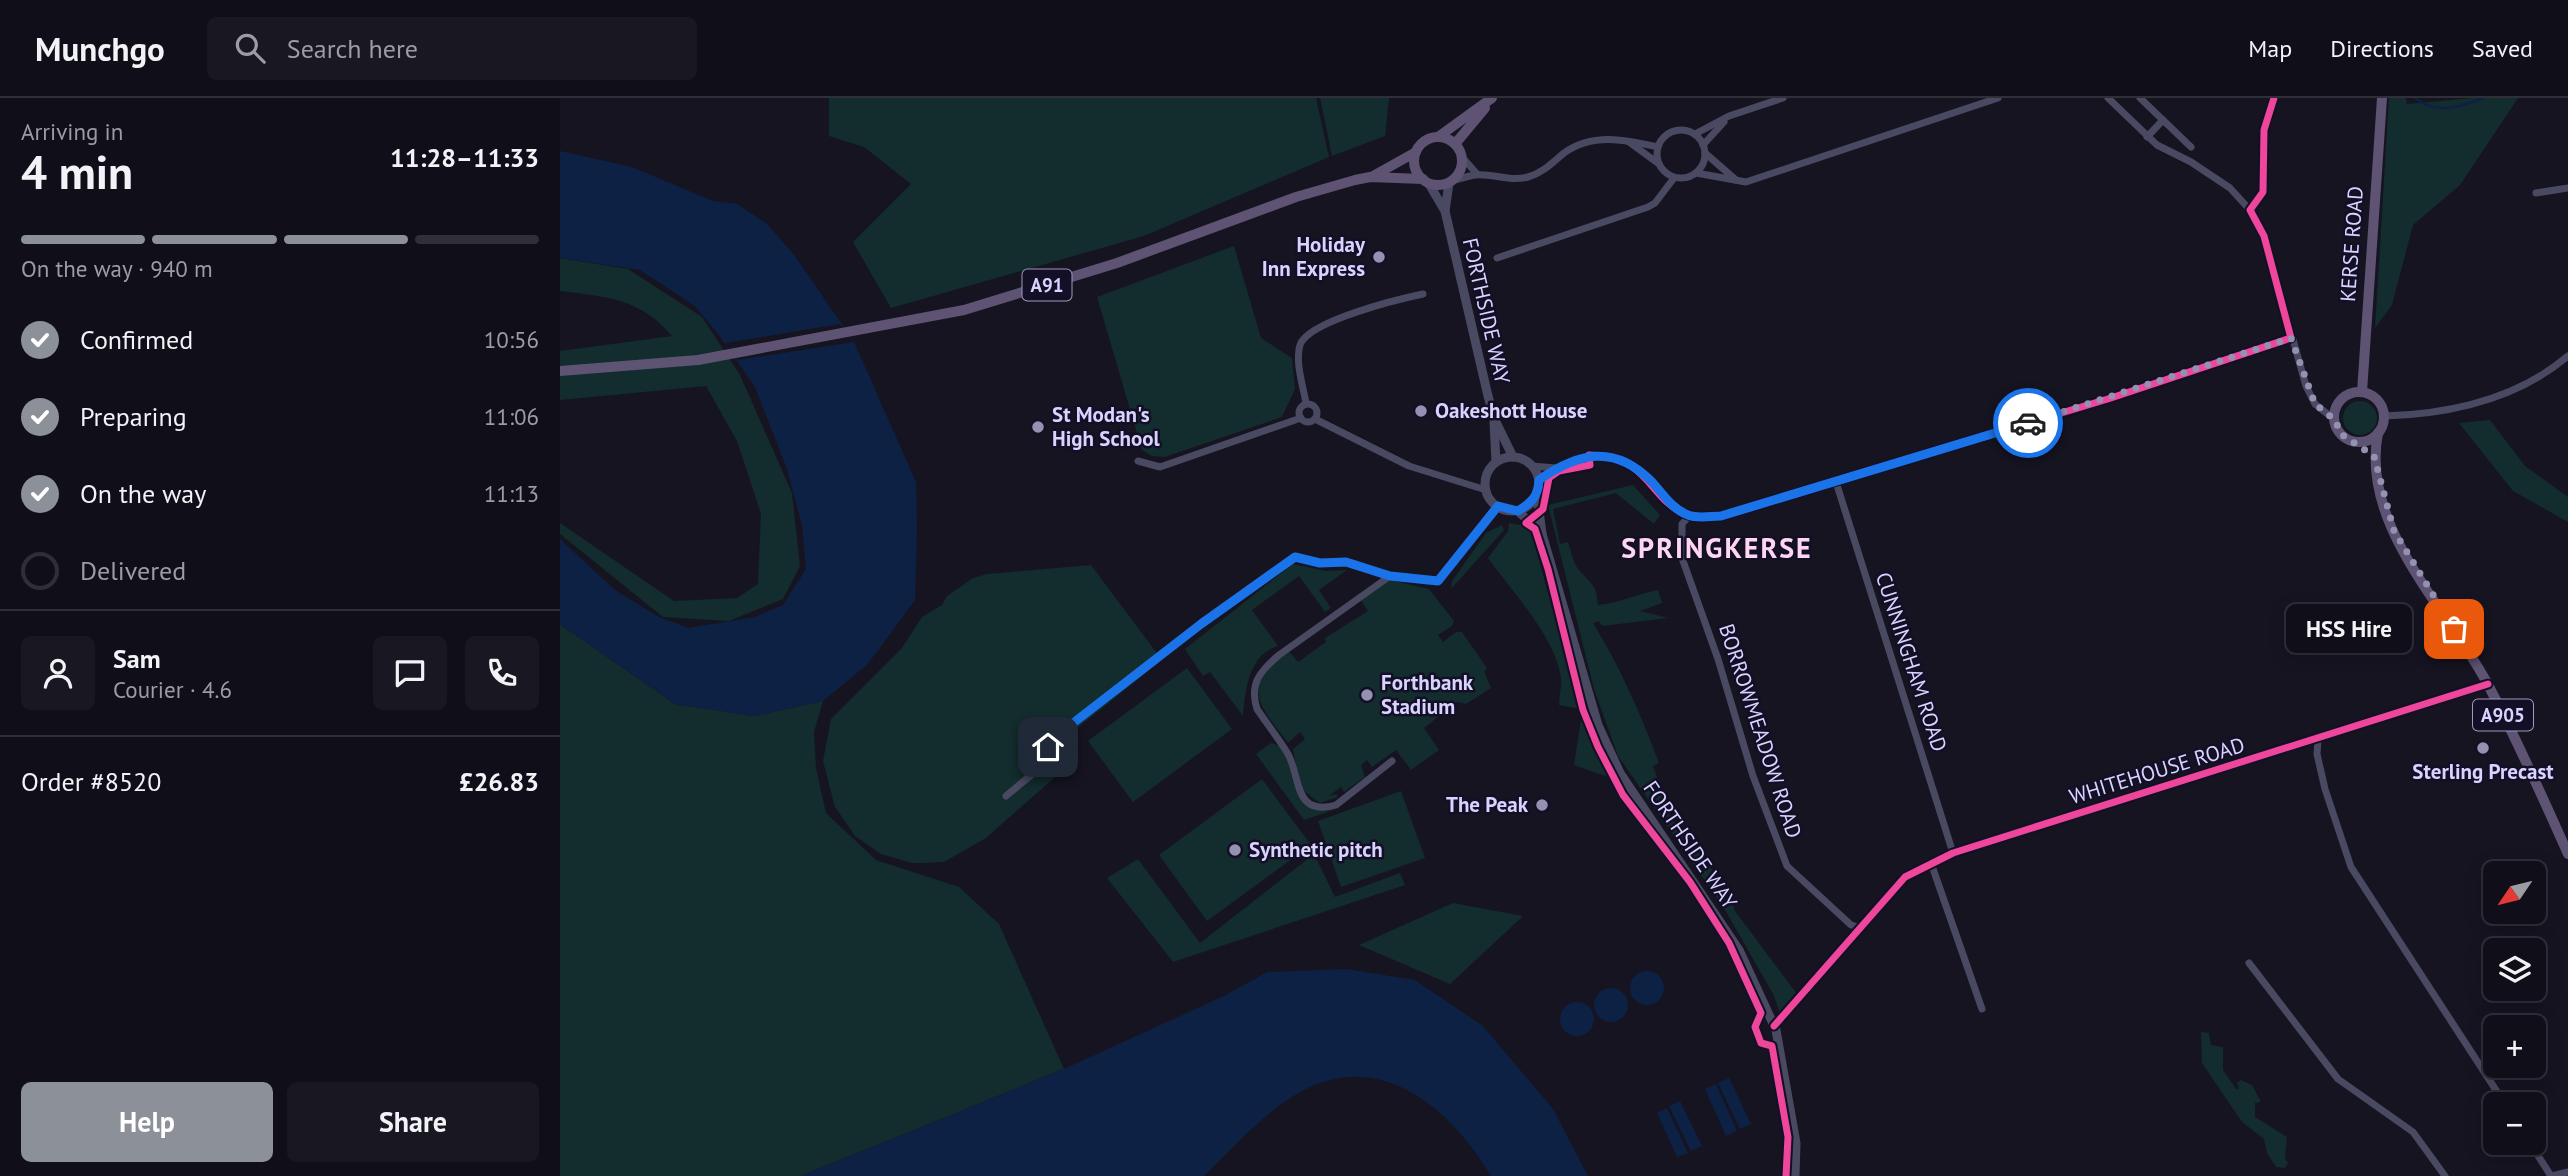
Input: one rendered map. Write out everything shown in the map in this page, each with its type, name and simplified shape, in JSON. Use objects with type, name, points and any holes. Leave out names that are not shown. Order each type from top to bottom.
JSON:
[{"type":"main road","name":"A91","points":[[560,371],[698,360],[870,330],[964,310],[1117,263],[1296,197],[1370,177],[1416,152],[1427,140],[1438,137],[1492,98]]},
{"type":"main road","name":"A91","points":[[1455,144],[1492,98]]},
{"type":"main road","name":"KERSE ROAD","points":[[2362,392],[2382,98]]},
{"type":"main road","points":[[1438,137],[1455,144],[1462,158],[1461,170],[1451,182]]},
{"type":"main road","points":[[1416,152],[1415,167],[1426,182]]},
{"type":"main road","name":"A91","points":[[1370,177],[1451,182]]},
{"type":"main road","points":[[2374,456],[2341,434],[2335,420],[2342,400],[2362,392],[2375,398],[2384,416]]},
{"type":"main road","name":"A905","points":[[2384,416],[2374,456],[2394,531],[2488,684],[2568,854]]},
{"type":"main road","points":[[2354,441],[2368,440],[2378,433]]},
{"type":"street","points":[[1695,134],[1729,116],[1783,98]]},
{"type":"street","points":[[1497,258],[1648,208],[1656,203],[1674,178],[1696,173],[1745,182],[1998,98]]},
{"type":"street","points":[[2108,98],[2165,151],[2192,162],[2230,188],[2250,210],[2264,236],[2291,338],[2315,404],[2335,420]]},
{"type":"street","points":[[2140,98],[2191,147]]},
{"type":"street","points":[[2250,210],[2263,192],[2264,130],[2274,98]]},
{"type":"street","points":[[1696,173],[1701,167],[1704,149],[1729,116]]},
{"type":"street","points":[[2147,136],[2163,120]]},
{"type":"street","points":[[1660,165],[1658,148],[1671,133],[1681,130],[1695,134],[1704,149],[1737,181]]},
{"type":"street","points":[[1451,182],[1477,174],[1503,180],[1529,177],[1546,169],[1567,151],[1592,139],[1626,139],[1658,148]]},
{"type":"street","points":[[1626,139],[1674,178]]},
{"type":"street","points":[[1462,158],[1477,174]]},
{"type":"street","name":"FORTHSIDE WAY","points":[[1426,182],[1445,211],[1494,418],[1496,462]]},
{"type":"street","name":"FORTHSIDE WAY","points":[[1445,211],[1451,182]]},
{"type":"street","points":[[2536,193],[2568,188]]},
{"type":"street","points":[[1306,403],[1300,366],[1300,345],[1306,335],[1346,317],[1423,294]]},
{"type":"street","points":[[1539,480],[1556,468],[1589,455],[1609,456],[1635,468],[1670,504],[1689,516],[1721,516],[2136,390],[2291,338]]},
{"type":"street","points":[[2384,416],[2483,402],[2524,386],[2568,356]]},
{"type":"street","points":[[1301,418],[1300,409],[1306,403]]},
{"type":"street","points":[[1306,403],[1316,408],[1315,419]]},
{"type":"street","points":[[1138,461],[1160,467],[1301,418],[1309,422],[1315,419]]},
{"type":"street","name":"FORTHSIDE WAY","points":[[1494,418],[1513,457]]},
{"type":"street","points":[[1315,419],[1409,466],[1486,490],[1498,506],[1518,511],[1542,534]]},
{"type":"street","points":[[1486,490],[1487,476],[1496,462],[1513,457],[1532,466],[1556,468]]},
{"type":"street","points":[[1518,511],[1532,502],[1537,495],[1539,480],[1532,466]]},
{"type":"street","name":"CUNNINGHAM ROAD","points":[[1836,482],[1954,853]]},
{"type":"street","name":"FORTHSIDE WAY","points":[[1537,495],[1542,534],[1592,707],[1620,773],[1739,950],[1774,1026],[1796,1143],[1795,1176]]},
{"type":"street","points":[[1006,796],[1042,766],[1050,741],[1201,624],[1295,557],[1320,563],[1346,562],[1390,576],[1438,581],[1498,506]]},
{"type":"street","name":"BORROWMEADOW ROAD","points":[[1689,516],[1682,524],[1682,558],[1718,659],[1753,776],[1787,866],[1851,925],[1861,928]]},
{"type":"street","points":[[1390,576],[1262,669],[1257,678],[1254,700],[1289,756],[1298,792],[1318,807],[1336,805],[1392,761]]},
{"type":"street","name":"WHITEHOUSE ROAD","points":[[1774,1026],[1905,877],[1931,863],[1954,853],[2488,684]]},
{"type":"street","points":[[2318,739],[2317,754],[2325,789],[2351,867],[2497,1092]]},
{"type":"street","points":[[1931,863],[1982,1009]]},
{"type":"street","points":[[2249,963],[2338,1079],[2413,1132],[2440,1174]]},
{"type":"street","points":[[2538,1155],[2552,1176],[2568,1172]]},
{"type":"green space","points":[[829,98],[1316,98],[1329,157],[1144,236],[891,308],[853,242],[911,184],[864,147],[829,136]]},
{"type":"green space","points":[[1320,98],[1389,98],[1385,136],[1332,156]]},
{"type":"green space","points":[[2389,98],[2406,98],[2407,104],[2472,98],[2518,98],[2460,185],[2413,225],[2392,305],[2375,328]]},
{"type":"green space","points":[[1234,246],[1261,338],[1292,358],[1295,389],[1282,417],[1165,457],[1152,456],[1142,450],[1097,297]]},
{"type":"green space","points":[[560,258],[628,269],[702,317],[740,375],[792,493],[800,566],[783,599],[729,621],[663,617],[560,534],[560,523],[674,601],[737,598],[758,584],[761,514],[737,441],[706,386],[560,400],[560,351],[672,336],[660,323],[635,307],[608,298],[560,291]]},
{"type":"green space","points":[[2360,401],[2372,406],[2377,418],[2372,430],[2360,435],[2348,430],[2343,418],[2348,406]]},
{"type":"green space","points":[[2490,420],[2525,466],[2568,497],[2568,522],[2513,491],[2459,423]]},
{"type":"green space","points":[[1633,485],[1660,515],[1654,524],[1616,493],[1553,509],[1560,544],[1568,542],[1577,567],[1594,588],[1598,605],[1658,590],[1662,603],[1640,611],[1668,618],[1602,626],[1599,621],[1593,623],[1621,674],[1652,744],[1659,763],[1653,766],[1671,818],[1716,875],[1714,880],[1735,911],[1797,994],[1780,1013],[1773,994],[1724,908],[1618,756],[1594,689],[1548,505]]},
{"type":"green space","points":[[1509,523],[1525,526],[1531,531],[1580,709],[1559,705],[1561,678],[1551,647],[1531,615],[1488,558],[1508,531]]},
{"type":"green space","points":[[1502,525],[1504,530],[1451,589],[1452,581],[1486,533]]},
{"type":"green space","points":[[1293,564],[1326,571],[1347,570],[1319,590],[1331,608],[1325,612],[1299,576],[1252,610],[1278,646],[1261,657],[1250,674],[1243,716],[1210,672],[1203,676],[1185,649]]},
{"type":"green space","points":[[1091,565],[1162,660],[1065,738],[1079,756],[986,838],[944,862],[912,863],[881,854],[855,836],[835,807],[823,761],[831,719],[902,648],[922,617],[942,605],[947,596],[973,578],[987,574]]},
{"type":"green space","name":"Forthbank Stadium","points":[[1390,580],[1429,589],[1454,621],[1452,626],[1438,635],[1443,642],[1456,632],[1462,632],[1487,668],[1484,671],[1491,688],[1466,704],[1457,702],[1424,728],[1439,750],[1411,770],[1396,750],[1372,767],[1367,760],[1361,765],[1365,777],[1344,792],[1341,787],[1329,796],[1336,794],[1338,797],[1320,803],[1301,789],[1293,749],[1305,739],[1300,732],[1288,743],[1262,705],[1259,685],[1273,663],[1288,650],[1298,662],[1326,642],[1325,638],[1368,611],[1360,599]]},
{"type":"green space","points":[[560,624],[675,704],[754,716],[823,701],[814,732],[816,768],[826,813],[876,860],[959,887],[999,924],[1064,1069],[801,1176],[560,1176]]},
{"type":"green space","points":[[1187,668],[1232,729],[1133,802],[1088,741]]},
{"type":"green space","points":[[1583,720],[1608,777],[1574,765]]},
{"type":"green space","points":[[1271,743],[1286,754],[1302,800],[1310,805],[1338,805],[1339,808],[1304,820],[1256,754]]},
{"type":"green space","name":"Synthetic pitch","points":[[1262,779],[1311,845],[1207,921],[1159,855]]},
{"type":"green space","points":[[1401,791],[1425,858],[1341,887],[1318,821]]},
{"type":"green space","points":[[1314,854],[1335,897],[1400,873],[1405,885],[1173,962],[1107,878],[1138,859],[1200,943]]},
{"type":"green space","points":[[1453,903],[1523,916],[1450,984],[1359,945]]},
{"type":"green space","points":[[2201,1032],[2209,1033],[2211,1045],[2223,1047],[2223,1070],[2236,1089],[2239,1089],[2237,1083],[2241,1080],[2252,1085],[2261,1102],[2255,1103],[2255,1117],[2287,1137],[2285,1158],[2288,1163],[2285,1168],[2276,1167],[2267,1153],[2264,1139],[2242,1122],[2202,1063]]},
{"type":"water","points":[[560,151],[632,167],[713,201],[737,204],[766,223],[795,256],[854,342],[916,482],[915,600],[868,664],[823,701],[754,716],[675,704],[560,624],[560,539],[615,590],[657,616],[688,628],[755,617],[783,605],[806,569],[802,525],[787,469],[755,387],[719,335],[695,306],[640,270],[560,258]]},
{"type":"water","points":[[1347,969],[1415,980],[1483,1026],[1553,1109],[1588,1176],[1491,1176],[1456,1129],[1435,1109],[1412,1093],[1387,1082],[1360,1077],[1331,1080],[1288,1099],[1250,1130],[1204,1176],[801,1176],[1064,1069],[1226,995],[1267,972]]},
{"type":"water","points":[[1647,971],[1659,976],[1664,988],[1659,1000],[1647,1005],[1635,1000],[1630,988],[1635,976]]},
{"type":"water","points":[[1611,988],[1623,993],[1628,1005],[1623,1017],[1611,1022],[1599,1017],[1594,1005],[1599,993]]},
{"type":"water","points":[[1577,1002],[1589,1007],[1594,1019],[1589,1031],[1577,1036],[1565,1031],[1560,1019],[1565,1007]]},
{"type":"water","points":[[1729,1078],[1751,1124],[1740,1129],[1718,1083]]},
{"type":"water","points":[[1716,1084],[1737,1131],[1726,1136],[1705,1089]]},
{"type":"water","points":[[1680,1101],[1702,1146],[1691,1151],[1669,1106]]},
{"type":"water","points":[[1667,1108],[1688,1153],[1677,1157],[1657,1113]]},
{"type":"pier","points":[[840,324],[854,342],[737,360],[725,343]]},
{"type":"waterway","points":[[2415,98],[2440,108],[2483,98]]},
{"type":"cycle path","points":[[1786,1176],[1788,1137],[1772,1046],[1761,1043],[1755,1027],[1761,1013],[1729,943],[1690,882],[1623,795],[1598,747],[1583,710],[1548,569],[1535,529],[1526,523],[1543,509],[1549,478],[1559,471],[1590,465],[1589,455],[1610,457],[1637,470],[1664,499],[1688,515],[1721,516],[2111,398],[2291,338],[2264,236],[2250,210],[2263,192],[2264,130],[2274,98]]},
{"type":"cycle path","points":[[1774,1026],[1905,877],[1953,853],[2488,684]]},
{"type":"way so far","points":[[2028,423],[2291,338],[2306,386],[2315,404],[2335,420],[2341,434],[2374,456],[2385,507],[2394,531],[2454,629]]},
{"type":"place","name":"Holiday Inn Express","points":[[1379,257]]},
{"type":"place","name":"Oakeshott House","points":[[1421,411]]},
{"type":"place","name":"St Modan's High School","points":[[1038,427]]},
{"type":"place","name":"HSS Hire","points":[[2454,629]]},
{"type":"place","name":"Forthbank Stadium","points":[[1367,695]]},
{"type":"place","name":"Sterling Precast","points":[[2483,748]]},
{"type":"place","name":"The Peak","points":[[1542,805]]},
{"type":"place","name":"Synthetic pitch","points":[[1235,850]]},
{"type":"district","name":"SPRINGKERSE","points":[[1717,548]]},
{"type":"route","points":[[1048,747],[1050,741],[1201,624],[1295,557],[1320,563],[1346,562],[1390,576],[1438,581],[1498,506],[1518,511],[1532,502],[1537,495],[1539,480],[1556,468],[1589,455],[1609,456],[1635,468],[1670,504],[1689,516],[1721,516],[2028,423]]}]
